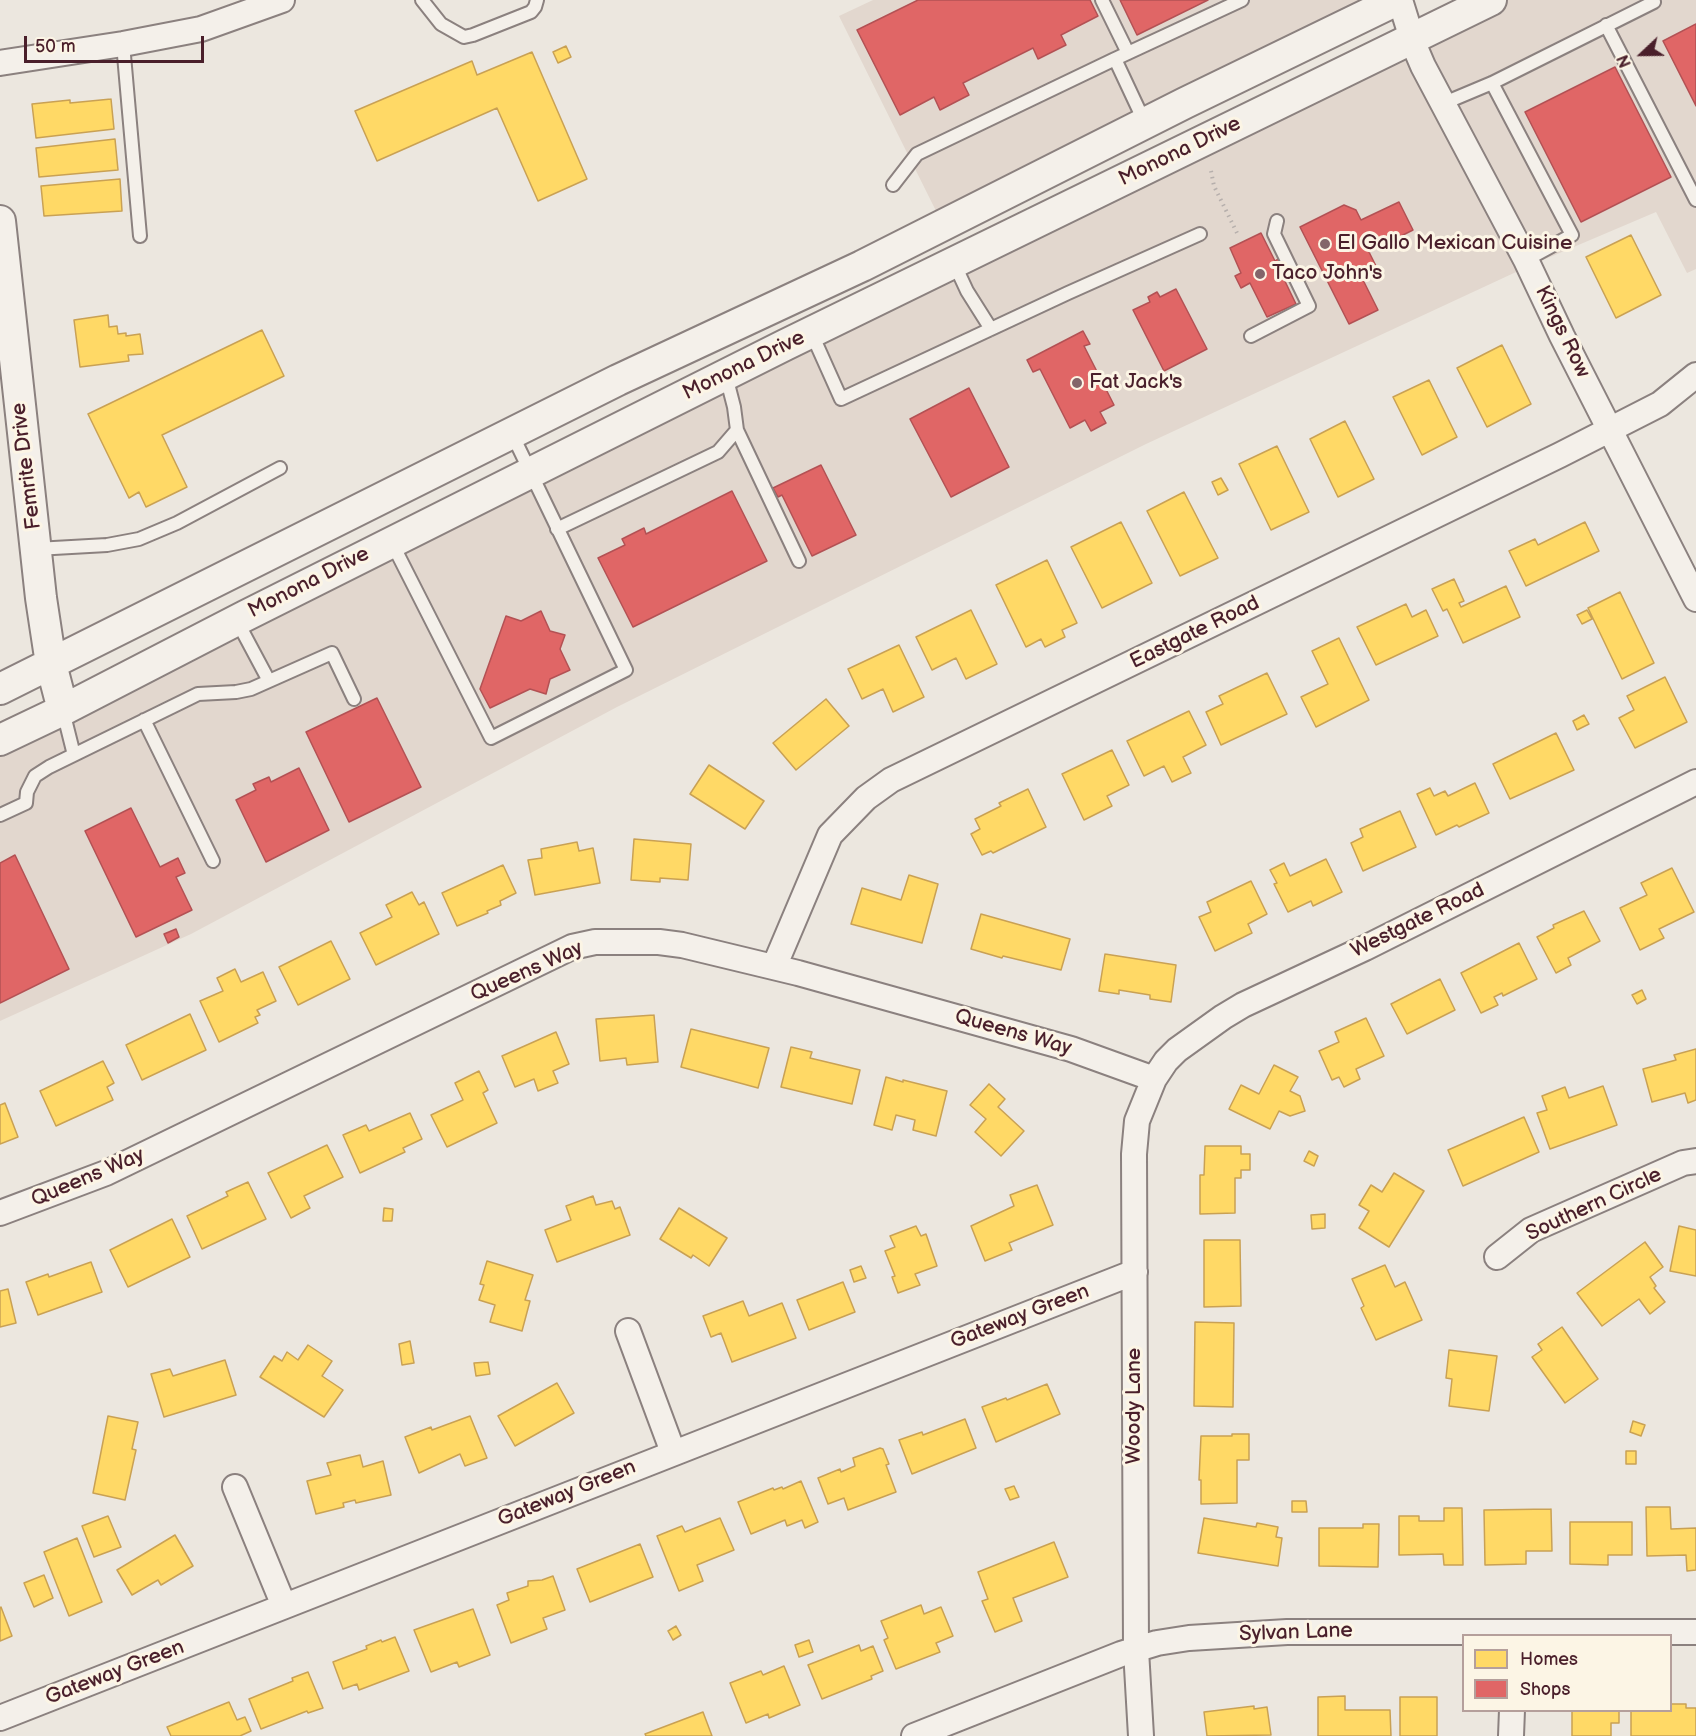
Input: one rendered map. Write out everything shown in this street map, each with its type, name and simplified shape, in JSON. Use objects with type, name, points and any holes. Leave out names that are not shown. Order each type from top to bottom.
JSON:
[{"type":"street","points":[[0,63],[201,29],[282,0]]},
{"type":"street","name":"Kings Row","points":[[1398,0],[1412,39],[1442,104],[1526,260],[1562,336],[1696,599]]},
{"type":"street","name":"Monona Drive","points":[[0,689],[618,380],[862,266],[1145,123],[1398,0]]},
{"type":"street","name":"Monona Drive","points":[[0,740],[811,332],[1491,0]]},
{"type":"street","name":"Femrite Drive","points":[[0,220],[36,549],[51,664],[63,710]]},
{"type":"street","name":"Eastgate Road","points":[[774,967],[830,834],[866,798],[891,780],[926,761],[1247,608],[1660,404],[1696,375]]},
{"type":"street","name":"Westgate Road","points":[[1154,1079],[1177,1050],[1244,1005],[1365,948],[1696,782]]},
{"type":"street","name":"Queens Way","points":[[0,1213],[106,1173],[572,947],[596,942],[659,942],[682,945],[774,967],[1071,1049],[1154,1079]]},
{"type":"street","name":"Woody Lane","points":[[1141,1736],[1142,1720],[1136,1650],[1134,1154],[1137,1121],[1154,1079]]},
{"type":"street","name":"Southern Circle","points":[[1497,1257],[1531,1230],[1683,1163],[1696,1161]]},
{"type":"street","name":"Gateway Green","points":[[0,1718],[1135,1272]]},
{"type":"street","points":[[628,1331],[673,1452]]},
{"type":"street","points":[[234,1487],[284,1606]]},
{"type":"street","name":"Sylvan Lane","points":[[914,1736],[1136,1650],[1157,1643],[1189,1638],[1287,1632],[1696,1632]]},
{"type":"street","points":[[1511,1736],[1512,1712]]},
{"type":"lane","points":[[422,0],[441,24],[464,37],[531,12],[537,0]]},
{"type":"lane","points":[[1102,0],[1128,53]]},
{"type":"lane","points":[[893,185],[917,154],[1242,0]]},
{"type":"lane","points":[[1442,104],[1492,83],[1655,1]]},
{"type":"lane","points":[[1606,25],[1696,201]]},
{"type":"lane","points":[[123,44],[140,236]]},
{"type":"lane","points":[[1115,59],[1145,123]]},
{"type":"lane","points":[[1492,83],[1572,235],[1526,260]]},
{"type":"lane","points":[[1251,336],[1309,306],[1274,234],[1277,221]]},
{"type":"lane","points":[[811,332],[841,399],[1200,234]]},
{"type":"lane","points":[[954,262],[967,291],[991,329]]},
{"type":"lane","points":[[725,375],[734,406],[737,430],[800,561]]},
{"type":"lane","points":[[557,530],[718,452],[737,430]]},
{"type":"lane","points":[[392,542],[491,738],[626,670],[511,433]]},
{"type":"lane","points":[[36,549],[107,545],[139,539],[177,523],[280,468]]},
{"type":"lane","points":[[237,620],[269,681]]},
{"type":"lane","points":[[0,815],[26,803],[27,792],[35,776],[198,694],[236,692],[251,688],[332,653],[354,699]]},
{"type":"lane","points":[[63,710],[74,755]]},
{"type":"lane","points":[[144,720],[213,861]]},
{"type":"path","points":[[1211,171],[1214,186],[1238,235]]},
{"type":"shaded area","points":[[873,0],[1397,0],[938,215],[839,16]]},
{"type":"shaded area","points":[[1506,0],[1696,0],[1696,269],[1687,273],[1656,212],[1529,266],[1146,444],[617,707],[191,934],[0,1021],[0,740],[1454,18]]},
{"type":"building: Homes","points":[[566,46],[571,57],[558,63],[553,52]]},
{"type":"building: Homes","points":[[532,52],[587,179],[538,201],[497,108],[377,161],[355,111],[472,61],[477,75]]},
{"type":"building: Homes","points":[[111,99],[114,129],[36,138],[32,104]]},
{"type":"building: Homes","points":[[115,139],[118,170],[39,177],[36,148]]},
{"type":"building: Homes","points":[[120,179],[122,211],[44,216],[41,186]]},
{"type":"building: Homes","points":[[1631,235],[1661,295],[1616,318],[1586,257]]},
{"type":"building: Homes","points":[[108,315],[109,327],[117,326],[118,334],[126,333],[126,336],[140,334],[143,354],[128,355],[129,361],[80,367],[74,320]]},
{"type":"building: Homes","points":[[262,330],[284,376],[162,435],[187,487],[146,507],[139,492],[129,498],[88,414]]},
{"type":"building: Homes","points":[[1502,345],[1531,404],[1487,427],[1457,368]]},
{"type":"building: Homes","points":[[1429,380],[1457,437],[1422,455],[1393,397]]},
{"type":"building: Homes","points":[[1345,421],[1374,479],[1338,497],[1310,439]]},
{"type":"building: Homes","points":[[1277,446],[1309,512],[1271,530],[1239,464]]},
{"type":"building: Homes","points":[[1221,478],[1228,490],[1218,495],[1212,482]]},
{"type":"building: Homes","points":[[1184,492],[1218,558],[1180,576],[1147,511]]},
{"type":"building: Homes","points":[[1121,522],[1152,583],[1102,608],[1071,547]]},
{"type":"building: Homes","points":[[1585,522],[1599,551],[1526,586],[1509,551],[1535,539],[1538,545]]},
{"type":"building: Homes","points":[[1047,560],[1077,623],[1062,630],[1065,637],[1045,647],[1041,639],[1026,647],[996,585]]},
{"type":"building: Homes","points":[[1454,579],[1464,601],[1459,603],[1461,607],[1506,586],[1520,617],[1463,643],[1447,609],[1443,611],[1432,589]]},
{"type":"building: Homes","points":[[1620,592],[1654,663],[1622,679],[1588,608]]},
{"type":"building: Homes","points":[[1406,604],[1412,617],[1426,610],[1438,636],[1376,665],[1357,627]]},
{"type":"building: Homes","points":[[971,610],[997,664],[966,679],[956,658],[932,670],[916,637]]},
{"type":"building: Homes","points":[[1587,610],[1592,619],[1582,624],[1577,615]]},
{"type":"building: Homes","points":[[1339,638],[1369,700],[1316,727],[1301,697],[1328,684],[1312,651]]},
{"type":"building: Homes","points":[[899,645],[924,697],[893,712],[883,689],[862,699],[848,669]]},
{"type":"building: Homes","points":[[1267,673],[1287,714],[1221,745],[1206,712],[1223,704],[1219,696]]},
{"type":"building: Homes","points":[[1665,677],[1687,722],[1635,748],[1619,718],[1634,710],[1627,696]]},
{"type":"building: Homes","points":[[826,699],[849,726],[796,770],[773,743]]},
{"type":"building: Homes","points":[[1189,711],[1206,745],[1183,757],[1191,773],[1172,782],[1164,766],[1144,776],[1127,741]]},
{"type":"building: Homes","points":[[1584,715],[1589,724],[1577,730],[1573,721]]},
{"type":"building: Homes","points":[[1556,733],[1574,770],[1510,799],[1493,764]]},
{"type":"building: Homes","points":[[1112,750],[1129,785],[1107,796],[1112,806],[1084,820],[1062,774]]},
{"type":"building: Homes","points":[[709,765],[764,801],[745,829],[690,794]]},
{"type":"building: Homes","points":[[1475,783],[1489,813],[1436,835],[1417,794],[1430,788],[1434,796],[1445,791],[1448,796]]},
{"type":"building: Homes","points":[[1028,789],[1046,827],[993,853],[991,851],[982,855],[971,834],[980,829],[975,819],[1001,806],[999,803]]},
{"type":"building: Homes","points":[[1400,811],[1416,847],[1363,871],[1351,843],[1363,837],[1360,829]]},
{"type":"building: Homes","points":[[634,839],[691,844],[688,880],[660,878],[660,882],[631,880]]},
{"type":"building: Homes","points":[[577,842],[579,851],[593,848],[600,883],[535,895],[528,860],[542,858],[541,849]]},
{"type":"building: Homes","points":[[1326,859],[1342,892],[1313,906],[1311,901],[1288,912],[1274,884],[1277,883],[1270,870],[1284,863],[1290,876]]},
{"type":"building: Homes","points":[[503,865],[516,893],[500,901],[501,905],[487,911],[488,913],[457,926],[442,893]]},
{"type":"building: Homes","points":[[1672,868],[1694,912],[1659,929],[1664,938],[1640,950],[1620,908],[1647,895],[1641,883]]},
{"type":"building: Homes","points":[[909,875],[938,884],[922,943],[851,924],[862,888],[901,900]]},
{"type":"building: Homes","points":[[1251,881],[1267,914],[1248,924],[1252,933],[1215,951],[1199,917],[1211,912],[1207,902]]},
{"type":"building: Homes","points":[[412,892],[419,905],[424,902],[439,934],[376,965],[360,933],[392,917],[386,905]]},
{"type":"building: Homes","points":[[1584,911],[1600,941],[1568,958],[1571,965],[1556,973],[1537,937],[1554,928],[1553,925]]},
{"type":"building: Homes","points":[[981,914],[1070,939],[1061,970],[971,949]]},
{"type":"building: Homes","points":[[331,941],[350,979],[298,1005],[279,967]]},
{"type":"building: Homes","points":[[1519,943],[1537,979],[1503,996],[1502,993],[1494,997],[1498,1005],[1481,1013],[1461,973]]},
{"type":"building: Homes","points":[[1105,954],[1176,965],[1171,1002],[1150,999],[1150,995],[1119,990],[1119,994],[1099,991]]},
{"type":"building: Homes","points":[[235,969],[241,982],[263,972],[276,1001],[257,1010],[260,1015],[255,1017],[258,1023],[219,1042],[200,1001],[223,991],[217,978]]},
{"type":"building: Homes","points":[[1440,979],[1455,1010],[1407,1034],[1391,1004]]},
{"type":"building: Homes","points":[[1642,990],[1646,999],[1637,1004],[1632,995]]},
{"type":"building: Homes","points":[[190,1014],[206,1050],[142,1080],[126,1045]]},
{"type":"building: Homes","points":[[654,1015],[658,1062],[627,1065],[626,1058],[600,1061],[596,1019]]},
{"type":"building: Homes","points":[[1366,1018],[1384,1056],[1356,1069],[1360,1079],[1344,1087],[1339,1077],[1332,1080],[1319,1051],[1339,1042],[1335,1032]]},
{"type":"building: Homes","points":[[691,1029],[769,1048],[758,1088],[681,1067]]},
{"type":"building: Homes","points":[[556,1032],[569,1064],[553,1071],[558,1083],[538,1091],[534,1079],[515,1087],[502,1056]]},
{"type":"building: Homes","points":[[791,1047],[812,1052],[810,1058],[860,1070],[852,1104],[781,1087]]},
{"type":"building: Homes","points":[[1696,1049],[1696,1100],[1688,1103],[1685,1093],[1652,1102],[1643,1069],[1676,1060],[1674,1055]]},
{"type":"building: Homes","points":[[103,1061],[114,1083],[107,1087],[113,1100],[56,1126],[40,1091]]},
{"type":"building: Homes","points":[[1274,1065],[1298,1077],[1290,1091],[1300,1096],[1305,1111],[1290,1116],[1279,1111],[1270,1129],[1229,1109],[1241,1085],[1259,1094]]},
{"type":"building: Homes","points":[[479,1071],[488,1090],[483,1093],[497,1123],[447,1147],[431,1115],[463,1100],[455,1083]]},
{"type":"building: Homes","points":[[886,1077],[947,1091],[936,1136],[913,1130],[915,1120],[896,1115],[892,1130],[874,1125]]},
{"type":"building: Homes","points":[[989,1084],[1005,1099],[998,1107],[1024,1131],[1001,1156],[975,1132],[986,1119],[970,1105]]},
{"type":"building: Homes","points":[[1603,1086],[1617,1125],[1550,1149],[1537,1113],[1547,1110],[1542,1096],[1565,1087],[1569,1098]]},
{"type":"building: Homes","points":[[5,1103],[18,1137],[0,1144],[0,1105]]},
{"type":"building: Homes","points":[[410,1113],[422,1139],[403,1148],[405,1152],[360,1173],[343,1135],[366,1125],[369,1131]]},
{"type":"building: Homes","points":[[1524,1117],[1539,1152],[1463,1186],[1448,1150]]},
{"type":"building: Homes","points":[[327,1145],[343,1177],[304,1196],[310,1208],[291,1218],[268,1173]]},
{"type":"building: Homes","points":[[1205,1146],[1241,1146],[1241,1154],[1250,1154],[1250,1170],[1241,1170],[1241,1178],[1235,1178],[1235,1213],[1200,1214],[1200,1175],[1204,1175]]},
{"type":"building: Homes","points":[[1309,1151],[1318,1156],[1314,1166],[1304,1161]]},
{"type":"building: Homes","points":[[1394,1173],[1424,1191],[1389,1247],[1359,1228],[1369,1211],[1359,1205],[1371,1185],[1382,1192]]},
{"type":"building: Homes","points":[[248,1182],[266,1219],[202,1249],[187,1216],[228,1196],[226,1192]]},
{"type":"building: Homes","points":[[1037,1185],[1053,1225],[1009,1243],[1012,1250],[985,1261],[971,1226],[1014,1206],[1010,1195]]},
{"type":"building: Homes","points":[[593,1196],[596,1205],[612,1201],[615,1209],[620,1207],[630,1235],[557,1262],[545,1230],[571,1220],[566,1206]]},
{"type":"building: Homes","points":[[384,1208],[393,1209],[392,1221],[383,1221]]},
{"type":"building: Homes","points":[[679,1208],[727,1238],[709,1266],[693,1255],[691,1258],[660,1239]]},
{"type":"building: Homes","points":[[1325,1214],[1325,1228],[1312,1229],[1311,1215]]},
{"type":"building: Homes","points":[[172,1219],[190,1257],[128,1287],[110,1250]]},
{"type":"building: Homes","points":[[916,1226],[921,1236],[926,1234],[937,1266],[915,1274],[920,1285],[898,1293],[892,1277],[895,1276],[885,1251],[895,1247],[890,1236]]},
{"type":"building: Homes","points":[[1679,1226],[1696,1230],[1696,1276],[1670,1271]]},
{"type":"building: Homes","points":[[1204,1240],[1240,1240],[1241,1306],[1204,1307]]},
{"type":"building: Homes","points":[[1645,1242],[1663,1267],[1650,1277],[1656,1286],[1654,1288],[1665,1302],[1650,1314],[1639,1299],[1602,1326],[1577,1293]]},
{"type":"building: Homes","points":[[487,1261],[533,1275],[525,1300],[530,1301],[522,1331],[490,1322],[495,1305],[479,1300],[484,1285],[480,1284]]},
{"type":"building: Homes","points":[[91,1262],[102,1292],[38,1315],[26,1282],[48,1274],[49,1277]]},
{"type":"building: Homes","points":[[1385,1265],[1395,1287],[1405,1282],[1422,1320],[1376,1340],[1361,1308],[1364,1306],[1352,1279]]},
{"type":"building: Homes","points":[[861,1266],[866,1278],[854,1282],[850,1270]]},
{"type":"building: Homes","points":[[843,1282],[855,1312],[809,1330],[797,1300]]},
{"type":"building: Homes","points":[[8,1289],[16,1323],[0,1327],[0,1291]]},
{"type":"building: Homes","points":[[743,1301],[749,1316],[782,1303],[796,1338],[732,1362],[721,1333],[711,1337],[703,1316]]},
{"type":"building: Homes","points":[[1195,1322],[1234,1323],[1233,1407],[1194,1406]]},
{"type":"building: Homes","points":[[1562,1327],[1598,1379],[1565,1403],[1532,1357],[1542,1350],[1538,1344]]},
{"type":"building: Homes","points":[[410,1341],[414,1363],[402,1365],[399,1344]]},
{"type":"building: Homes","points":[[308,1345],[332,1361],[322,1376],[343,1390],[324,1417],[260,1377],[274,1356],[282,1361],[287,1352],[298,1360]]},
{"type":"building: Homes","points":[[1449,1350],[1497,1356],[1489,1411],[1449,1406],[1452,1379],[1446,1378]]},
{"type":"building: Homes","points":[[225,1360],[236,1395],[164,1417],[151,1374],[170,1369],[173,1376]]},
{"type":"building: Homes","points":[[488,1362],[490,1374],[476,1376],[474,1363]]},
{"type":"building: Homes","points":[[557,1383],[574,1413],[515,1446],[498,1416]]},
{"type":"building: Homes","points":[[1047,1384],[1060,1414],[996,1442],[982,1407]]},
{"type":"building: Homes","points":[[108,1416],[138,1422],[132,1449],[136,1450],[125,1500],[93,1493]]},
{"type":"building: Homes","points":[[470,1416],[487,1458],[465,1466],[460,1454],[419,1473],[405,1437]]},
{"type":"building: Homes","points":[[965,1419],[976,1448],[912,1474],[899,1440],[922,1432],[923,1435]]},
{"type":"building: Homes","points":[[1633,1421],[1645,1425],[1641,1436],[1630,1432]]},
{"type":"building: Homes","points":[[1232,1434],[1249,1434],[1249,1460],[1237,1460],[1237,1503],[1201,1504],[1201,1480],[1199,1480],[1201,1436],[1232,1436]]},
{"type":"building: Homes","points":[[880,1448],[883,1449],[889,1464],[886,1465],[896,1492],[848,1510],[844,1498],[828,1504],[818,1478],[855,1466],[853,1458]]},
{"type":"building: Homes","points":[[1626,1451],[1636,1451],[1636,1464],[1626,1464]]},
{"type":"building: Homes","points":[[360,1455],[363,1467],[383,1461],[391,1495],[356,1503],[355,1500],[343,1503],[344,1507],[316,1514],[307,1481],[331,1475],[327,1463]]},
{"type":"building: Homes","points":[[801,1481],[818,1522],[805,1528],[802,1520],[787,1526],[785,1520],[751,1534],[738,1502],[773,1488],[774,1490],[782,1487],[783,1489]]},
{"type":"building: Homes","points":[[1014,1486],[1019,1497],[1010,1500],[1005,1489]]},
{"type":"building: Homes","points":[[1292,1501],[1306,1501],[1307,1512],[1292,1512]]},
{"type":"building: Homes","points":[[1646,1507],[1670,1507],[1671,1529],[1696,1528],[1696,1570],[1687,1571],[1686,1555],[1647,1556]]},
{"type":"building: Homes","points":[[1444,1508],[1462,1508],[1463,1565],[1444,1565],[1443,1554],[1399,1555],[1399,1516],[1419,1516],[1419,1521],[1444,1521]]},
{"type":"building: Homes","points":[[1551,1509],[1552,1551],[1526,1551],[1526,1564],[1485,1565],[1484,1510]]},
{"type":"building: Homes","points":[[108,1516],[121,1547],[94,1557],[82,1526]]},
{"type":"building: Homes","points":[[720,1518],[734,1550],[697,1565],[703,1581],[679,1591],[657,1536],[682,1526],[685,1532]]},
{"type":"building: Homes","points":[[1204,1518],[1256,1527],[1257,1523],[1278,1527],[1276,1537],[1282,1538],[1278,1566],[1198,1553]]},
{"type":"building: Homes","points":[[1570,1522],[1632,1522],[1632,1555],[1608,1555],[1608,1565],[1570,1564]]},
{"type":"building: Homes","points":[[1363,1524],[1379,1524],[1378,1567],[1319,1566],[1319,1528],[1363,1528]]},
{"type":"building: Homes","points":[[175,1535],[193,1566],[161,1585],[158,1580],[132,1595],[117,1570]]},
{"type":"building: Homes","points":[[77,1538],[102,1602],[69,1616],[44,1552]]},
{"type":"building: Homes","points":[[1054,1542],[1068,1577],[1013,1598],[1022,1621],[995,1632],[982,1601],[988,1599],[978,1572]]},
{"type":"building: Homes","points":[[640,1544],[653,1577],[590,1602],[577,1569]]},
{"type":"building: Homes","points":[[44,1575],[53,1598],[34,1607],[24,1583]]},
{"type":"building: Homes","points":[[553,1576],[565,1610],[543,1618],[547,1629],[511,1643],[497,1605],[509,1600],[507,1593],[528,1586],[528,1581]]},
{"type":"building: Homes","points":[[921,1605],[924,1614],[941,1607],[953,1636],[936,1643],[940,1652],[896,1669],[884,1640],[888,1638],[881,1621]]},
{"type":"building: Homes","points":[[0,1608],[12,1636],[0,1641]]},
{"type":"building: Homes","points":[[473,1609],[490,1655],[459,1667],[457,1662],[431,1672],[414,1630]]},
{"type":"building: Homes","points":[[676,1626],[681,1635],[673,1640],[668,1631]]},
{"type":"building: Homes","points":[[395,1637],[409,1671],[359,1690],[357,1684],[343,1689],[333,1662],[367,1649],[366,1646]]},
{"type":"building: Homes","points":[[809,1640],[813,1652],[799,1657],[795,1645]]},
{"type":"building: Homes","points":[[859,1645],[861,1651],[873,1646],[883,1671],[871,1676],[872,1679],[822,1699],[808,1665]]},
{"type":"building: Homes","points":[[784,1666],[800,1705],[769,1718],[768,1714],[746,1723],[730,1683],[761,1671],[763,1675]]},
{"type":"building: Homes","points":[[308,1672],[323,1708],[308,1713],[307,1711],[261,1729],[249,1699],[293,1681],[292,1678]]},
{"type":"building: Homes","points":[[1345,1696],[1345,1710],[1390,1710],[1391,1736],[1318,1736],[1318,1697]]},
{"type":"building: Homes","points":[[1400,1697],[1437,1697],[1437,1736],[1400,1736]]},
{"type":"building: Homes","points":[[229,1702],[237,1720],[245,1717],[251,1731],[240,1736],[171,1736],[167,1727]]},
{"type":"building: Homes","points":[[1672,1704],[1686,1704],[1686,1708],[1696,1708],[1696,1736],[1631,1736],[1631,1712],[1672,1712]]},
{"type":"building: Homes","points":[[1254,1706],[1254,1709],[1267,1707],[1271,1735],[1207,1736],[1204,1712]]},
{"type":"building: Homes","points":[[703,1712],[712,1736],[646,1736],[645,1734]]},
{"type":"building: Homes","points":[[1572,1712],[1619,1712],[1619,1723],[1611,1723],[1611,1736],[1572,1736]]},
{"type":"building: Shops","points":[[918,0],[1090,0],[1098,16],[1061,35],[1066,45],[1038,59],[1033,48],[963,83],[969,95],[940,110],[934,97],[900,115],[857,30]]},
{"type":"building: Shops","points":[[1120,0],[1208,0],[1137,35]]},
{"type":"building: Shops","points":[[1696,24],[1696,106],[1663,41]]},
{"type":"building: Shops","points":[[1615,67],[1671,177],[1581,222],[1525,112]]},
{"type":"building: Shops","points":[[1399,202],[1413,230],[1369,252],[1378,270],[1362,278],[1378,310],[1349,324],[1300,227],[1344,205],[1356,210],[1361,220]]},
{"type":"building: Shops","name":"Taco John's","points":[[1261,233],[1275,261],[1278,259],[1284,270],[1280,271],[1296,304],[1267,317],[1250,283],[1241,288],[1235,276],[1241,273],[1230,248]]},
{"type":"building: Shops","points":[[1176,289],[1207,349],[1164,371],[1133,310],[1150,302],[1148,297],[1157,292],[1160,297]]},
{"type":"building: Shops","points":[[1083,331],[1090,344],[1084,346],[1114,405],[1100,412],[1106,423],[1091,431],[1085,420],[1070,428],[1040,369],[1033,372],[1027,360]]},
{"type":"building: Shops","points":[[969,388],[1009,467],[951,497],[910,419]]},
{"type":"building: Shops","points":[[821,465],[856,535],[812,556],[782,495],[778,497],[773,488]]},
{"type":"building: Shops","points":[[732,491],[767,561],[633,627],[598,558],[625,545],[622,539],[644,528],[646,534]]},
{"type":"building: Shops","points":[[541,611],[550,631],[565,635],[560,649],[570,670],[550,679],[546,694],[530,689],[490,708],[480,689],[506,616],[521,621]]},
{"type":"building: Shops","points":[[377,698],[421,787],[349,822],[306,732]]},
{"type":"building: Shops","points":[[299,768],[329,830],[266,862],[236,800],[256,790],[253,784],[269,777],[271,782]]},
{"type":"building: Shops","points":[[131,808],[160,867],[178,858],[185,873],[176,877],[192,910],[136,937],[85,831]]},
{"type":"building: Shops","points":[[15,855],[69,969],[0,1003],[0,863]]},
{"type":"building: Shops","points":[[176,929],[179,937],[168,943],[164,934]]},
{"type":"place","name":"El Gallo Mexican Cuisine","points":[[1325,244]]},
{"type":"place","name":"Taco John's","points":[[1260,274]]},
{"type":"place","name":"Fat Jack's","points":[[1077,383]]}]
